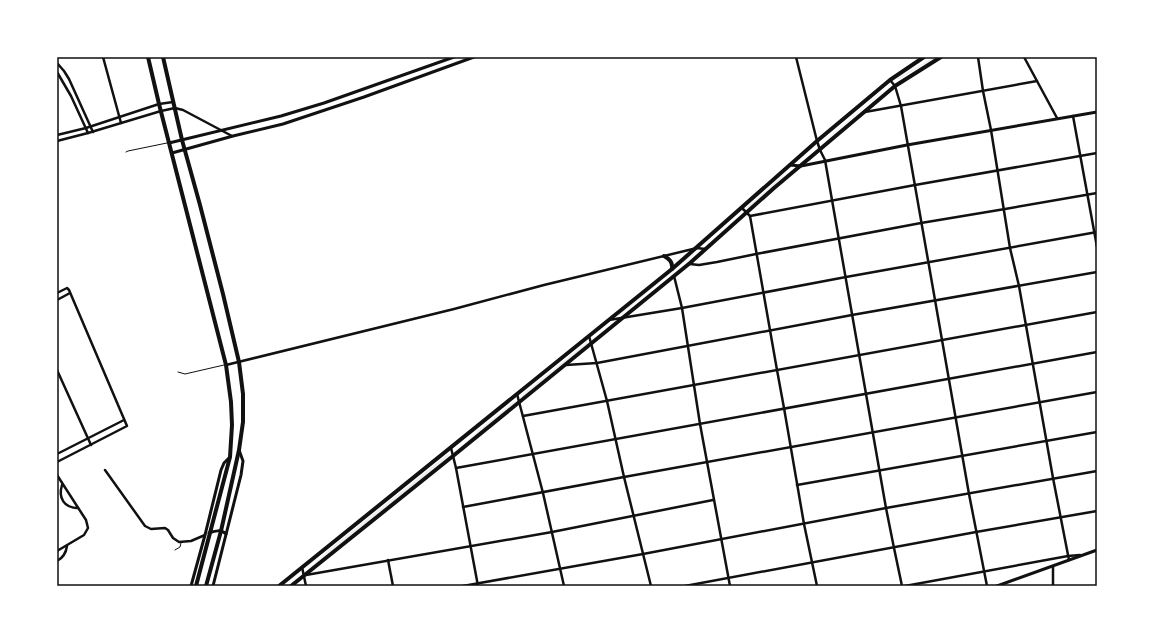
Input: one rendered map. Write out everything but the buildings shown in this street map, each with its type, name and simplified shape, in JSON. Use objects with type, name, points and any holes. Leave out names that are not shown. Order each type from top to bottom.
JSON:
[{"type":"main road","points":[[148,57],[226,365],[230,402],[232,425],[230,457],[196,586]]},
{"type":"main road","points":[[163,57],[184,149],[200,205],[239,362],[243,394],[243,422],[239,450],[221,531],[206,586]]},
{"type":"main road","points":[[279,586],[672,269],[817,141],[890,80],[924,57]]},
{"type":"main road","points":[[291,586],[690,264],[705,249],[748,215],[801,166],[895,86],[942,57]]},
{"type":"main road","points":[[664,256],[671,262],[672,269]]},
{"type":"street","points":[[103,57],[121,123]]},
{"type":"street","points":[[169,142],[223,131],[281,116],[324,103],[454,57]]},
{"type":"street","points":[[172,153],[283,124],[357,100],[474,57]]},
{"type":"street","points":[[796,57],[817,141],[825,160],[874,432],[886,508],[902,586]]},
{"type":"street","points":[[978,57],[1005,209],[1010,248],[1019,286],[1052,478],[1069,560]]},
{"type":"street","points":[[1024,57],[1058,118]]},
{"type":"street","points":[[57,63],[69,79],[93,132]]},
{"type":"street","points":[[57,72],[71,96],[88,133]]},
{"type":"street","points":[[404,74],[406,81]]},
{"type":"street","points":[[890,80],[895,86],[901,106],[969,494],[987,586]]},
{"type":"street","points":[[865,112],[1037,81]]},
{"type":"street","points":[[57,135],[86,128],[159,104],[174,102]]},
{"type":"street","points":[[57,141],[175,108],[183,110],[233,136]]},
{"type":"street","points":[[790,165],[801,166],[825,160],[1097,112]]},
{"type":"street","points":[[281,116],[283,124]]},
{"type":"street","points":[[1073,116],[1096,233],[1097,247]]},
{"type":"street","points":[[748,215],[1097,153]]},
{"type":"street","points":[[690,264],[708,264],[921,223],[1097,192]]},
{"type":"street","points":[[742,208],[748,215],[756,254],[804,524],[817,586]]},
{"type":"street","points":[[609,320],[622,319],[846,277],[1096,233]]},
{"type":"street","points":[[226,365],[454,309],[544,285],[697,248],[705,249]]},
{"type":"street","points":[[565,365],[597,363],[770,332],[852,315],[1097,272]]},
{"type":"street","points":[[674,276],[682,308],[700,424],[720,539],[730,586]]},
{"type":"street","points":[[57,293],[66,288],[70,293],[126,427],[57,462]]},
{"type":"street","points":[[57,300],[70,293]]},
{"type":"street","points":[[523,416],[1097,312]]},
{"type":"street","points":[[589,336],[607,401],[624,477],[652,586]]},
{"type":"street","points":[[456,468],[1097,352]]},
{"type":"street","points":[[57,370],[91,445]]},
{"type":"street","points":[[463,507],[1097,392]]},
{"type":"street","points":[[517,394],[534,455],[564,586]]},
{"type":"street","points":[[57,454],[124,420]]},
{"type":"street","points":[[797,485],[1097,432]]},
{"type":"street","points":[[451,448],[478,585]]},
{"type":"street","points":[[213,586],[241,475],[243,461],[239,450]]},
{"type":"street","points":[[191,586],[221,470],[224,463],[230,457]]},
{"type":"street","points":[[105,470],[143,524],[151,529],[165,528],[179,542],[191,541],[215,531],[226,534]]},
{"type":"street","points":[[463,586],[478,585],[886,508],[1097,471]]},
{"type":"street","points":[[57,475],[86,520],[88,528],[84,536],[57,551]]},
{"type":"street","points":[[62,484],[60,494],[64,502],[69,507],[78,508]]},
{"type":"street","points":[[304,575],[552,532],[714,500]]},
{"type":"street","points":[[685,586],[1097,511]]},
{"type":"street","points":[[57,561],[65,554],[67,545]]},
{"type":"street","points":[[997,586],[1097,550]]},
{"type":"street","points":[[905,586],[1068,556],[1084,555]]},
{"type":"street","points":[[388,560],[393,586]]},
{"type":"street","points":[[1053,566],[1053,586]]},
{"type":"street","points":[[302,567],[306,586]]},
{"type":"lane","points":[[126,152],[169,142]]},
{"type":"lane","points":[[178,372],[185,374],[226,365]]},
{"type":"lane","points":[[175,550],[180,547],[182,542]]},
{"type":"shaded area","points":[[934,57],[937,57],[897,79],[898,78]]},
{"type":"shaded area","points":[[882,92],[827,140],[827,139]]},
{"type":"shaded area","points":[[788,172],[748,209],[746,208],[782,176]]},
{"type":"shaded area","points":[[693,254],[620,315],[618,315]]},
{"type":"shaded area","points":[[587,342],[587,344],[522,397],[521,396]]},
{"type":"shaded area","points":[[515,401],[514,404],[457,450],[481,428]]},
{"type":"shaded area","points":[[448,454],[449,457],[307,570],[331,548]]}]
